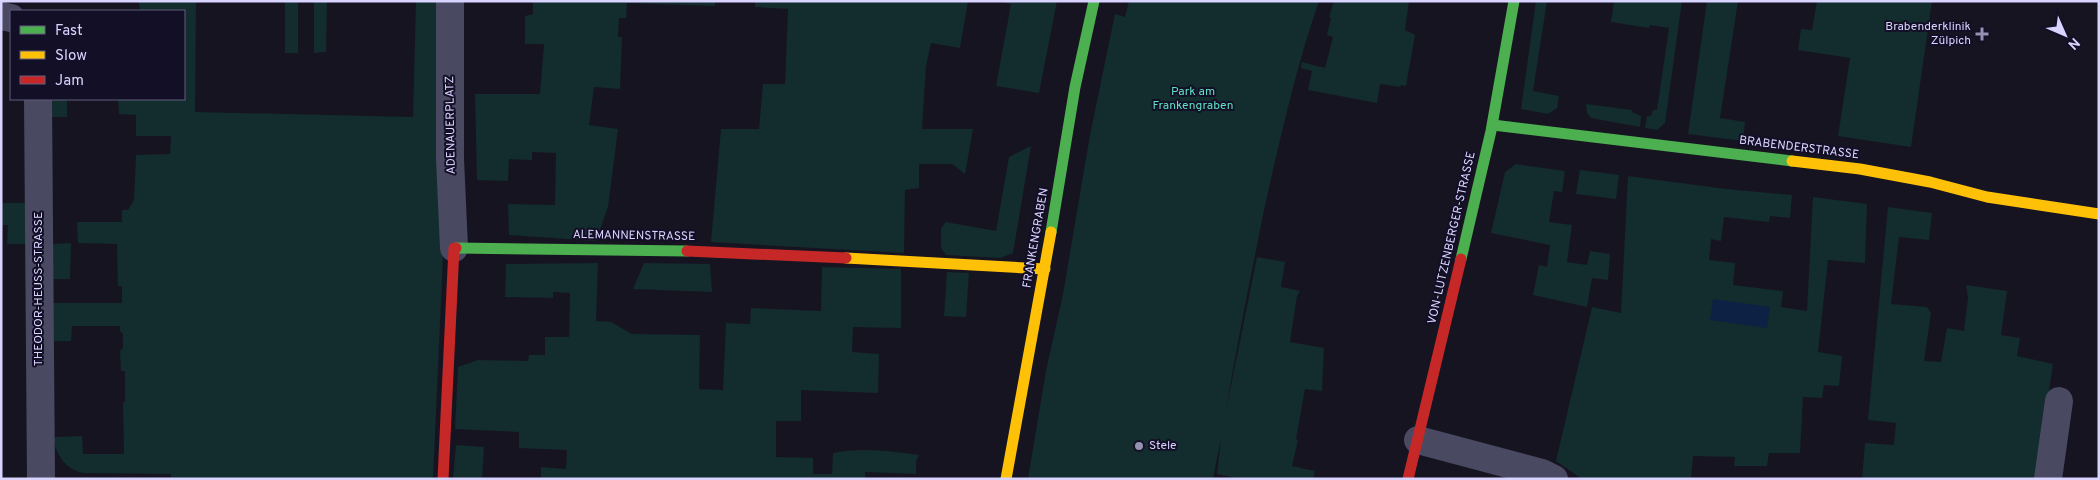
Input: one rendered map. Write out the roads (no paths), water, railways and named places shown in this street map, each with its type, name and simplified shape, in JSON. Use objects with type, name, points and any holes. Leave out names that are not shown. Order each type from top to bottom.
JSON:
[{"type":"street","name":"ADENAUERPLATZ","points":[[450,1],[450,159],[454,248]]},
{"type":"street","name":"FRANKENGRABEN","points":[[1006,479],[1076,88],[1094,1]]},
{"type":"street","name":"VON-LUTZENBERGER-STRASSE","points":[[1408,479],[1493,124],[1514,1]]},
{"type":"street","name":"THEODOR-HEUSS-STRASSE","points":[[38,100],[40,479]]},
{"type":"street","name":"BRABENDERSTRASSE","points":[[1493,124],[1860,170],[1930,182],[1987,197],[2093,213]]},
{"type":"street","name":"ALEMANNENSTRASSE","points":[[454,248],[737,252],[1045,269]]},
{"type":"street","points":[[443,479],[454,248]]},
{"type":"street","points":[[2048,479],[2059,401]]},
{"type":"street","points":[[1418,440],[1542,473],[1554,479]]},
{"type":"water","points":[[1713,299],[1770,307],[1767,328],[1710,320]]},
{"type":"place","name":"Brabenderklinik Zülpich","points":[[1982,34]]},
{"type":"place","name":"Stele","points":[[1139,446]]},
{"type":"park label","name":"Park am Frankengraben","points":[[1193,99]]}]
